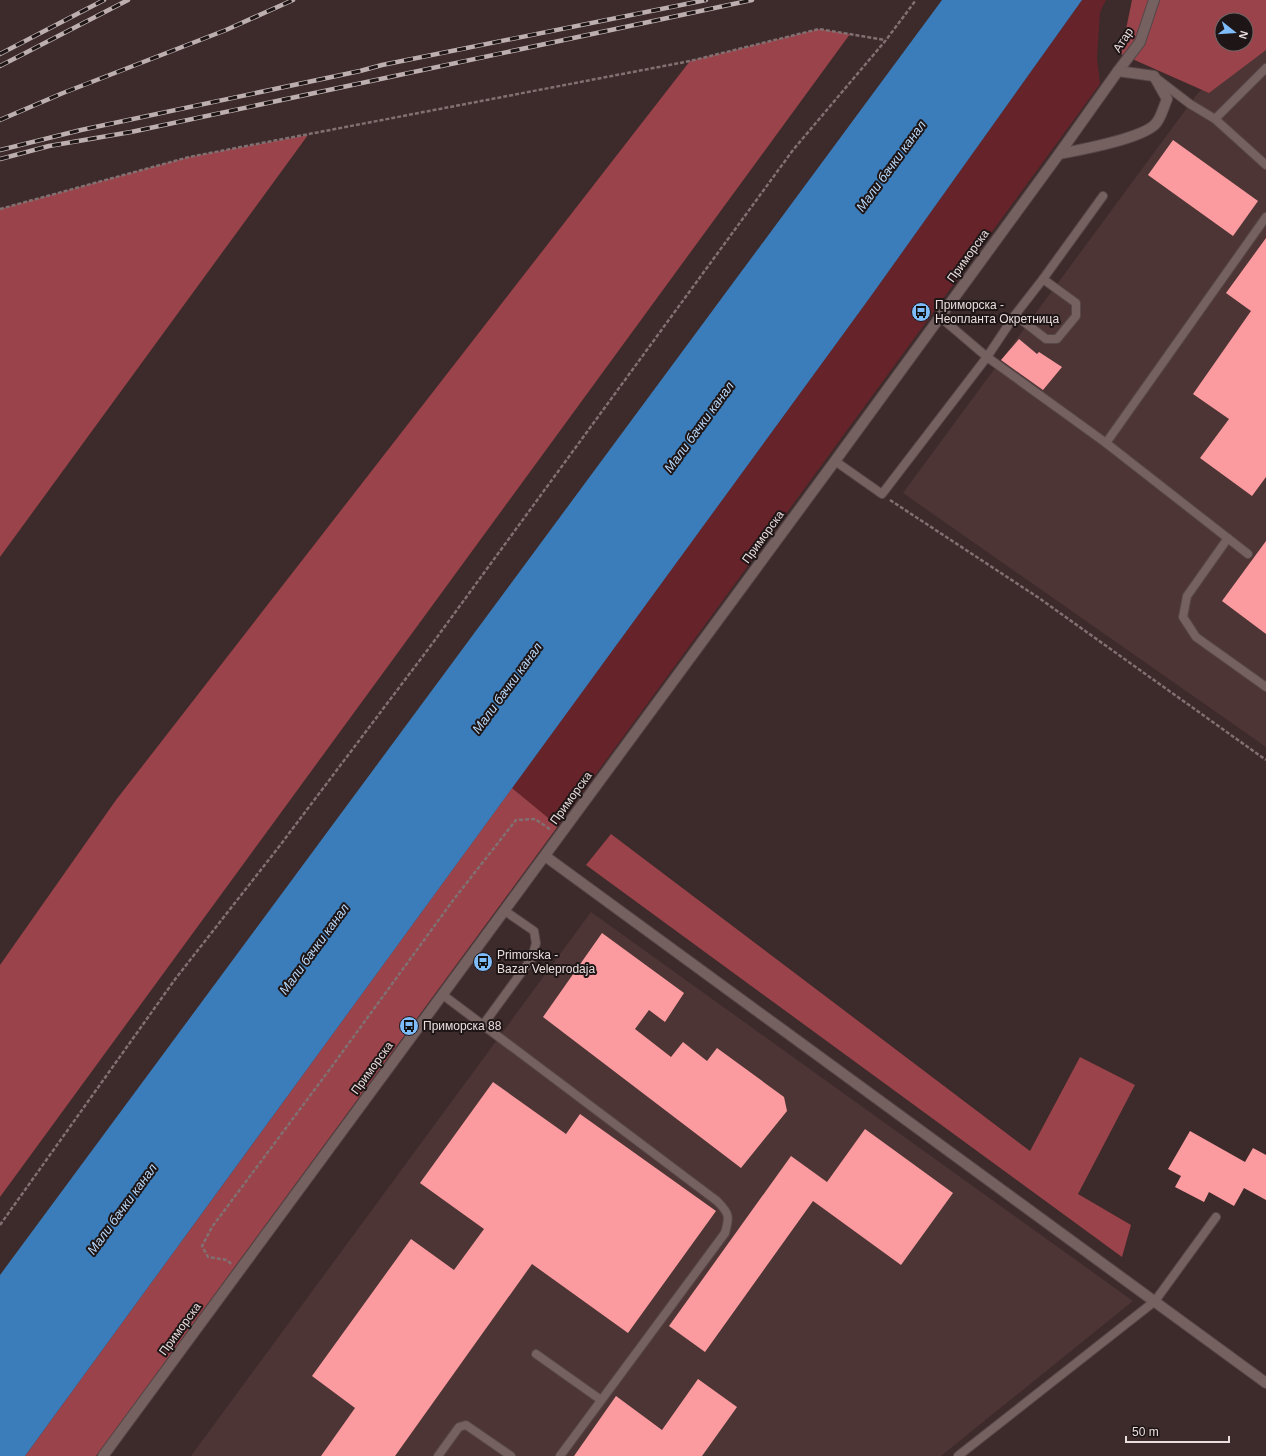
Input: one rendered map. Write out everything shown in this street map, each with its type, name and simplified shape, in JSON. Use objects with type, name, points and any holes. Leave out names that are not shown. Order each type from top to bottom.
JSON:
[{"type":"street","name":"Атар","points":[[1118,71],[1140,42],[1154,0]]},
{"type":"street","points":[[1059,154],[1139,135],[1157,123],[1167,99],[1154,76],[1118,71]]},
{"type":"street","name":"Приморска","points":[[103,1456],[835,461],[1118,71]]},
{"type":"street","points":[[545,856],[1266,1383]]},
{"type":"lane","points":[[1216,119],[1266,68]]},
{"type":"lane","points":[[1154,76],[1190,104],[1216,119],[1266,165]]},
{"type":"lane","points":[[835,461],[882,494],[987,357],[1015,316],[1103,196]]},
{"type":"lane","points":[[1106,443],[1266,217]]},
{"type":"lane","points":[[1015,316],[1046,339],[1057,339],[1076,316],[1076,303],[1043,278]]},
{"type":"lane","points":[[940,317],[987,357],[1106,443],[1248,554]]},
{"type":"lane","points":[[1228,538],[1187,596],[1183,618],[1196,637],[1266,687]]},
{"type":"lane","points":[[483,1025],[532,958],[536,943],[534,931],[505,911]]},
{"type":"lane","points":[[443,995],[717,1201],[726,1210],[729,1221],[725,1233],[560,1456]]},
{"type":"lane","points":[[958,1456],[1155,1301],[1216,1217]]},
{"type":"lane","points":[[536,1354],[601,1400]]},
{"type":"lane","points":[[438,1456],[459,1427],[466,1425],[512,1456]]},
{"type":"path","points":[[0,1225],[176,978],[278,848],[427,650],[794,150],[886,40],[916,0]]},
{"type":"path","points":[[0,209],[189,157],[690,61],[819,29],[886,40]]},
{"type":"path","points":[[882,494],[1039,598],[1266,760]]},
{"type":"path","points":[[240,1270],[226,1260],[208,1257],[202,1246],[212,1227],[454,899],[516,820],[535,819],[559,836]]},
{"type":"shaded area","points":[[1082,0],[1106,0],[1100,12],[1097,58],[1100,84],[558,826],[512,788],[871,296]]},
{"type":"shaded area","points":[[1132,0],[1266,0],[1266,50],[1209,93],[1121,54]]},
{"type":"shaded area","points":[[819,29],[850,34],[0,1197],[0,965],[116,800],[690,61]]},
{"type":"shaded area","points":[[1266,32],[1266,747],[903,493],[1198,93],[1244,52],[1254,52],[1254,43]]},
{"type":"shaded area","points":[[308,135],[0,557],[0,209],[189,157]]},
{"type":"shaded area","points":[[512,788],[558,826],[96,1456],[25,1456]]},
{"type":"shaded area","points":[[611,834],[1030,1151],[1080,1057],[1135,1085],[1078,1194],[1131,1225],[1122,1257],[586,865]]},
{"type":"shaded area","points":[[591,912],[1133,1301],[941,1456],[191,1456]]},
{"type":"water","name":"Мали бачки канал","points":[[942,0],[1082,0],[871,296],[25,1456],[0,1456],[0,1275]]},
{"type":"building","points":[[1173,140],[1258,201],[1233,236],[1148,175]]},
{"type":"building","points":[[1266,238],[1266,477],[1252,496],[1200,458],[1229,419],[1193,394],[1251,311],[1226,293]]},
{"type":"building","points":[[1019,339],[1037,354],[1039,352],[1062,367],[1043,390],[1001,360]]},
{"type":"building","points":[[1266,541],[1266,634],[1222,601]]},
{"type":"building","points":[[602,933],[684,993],[665,1022],[649,1010],[635,1029],[671,1057],[683,1042],[707,1061],[717,1048],[784,1097],[787,1111],[741,1168],[543,1017]]},
{"type":"building","points":[[493,1082],[566,1134],[580,1114],[716,1211],[628,1333],[532,1264],[395,1456],[321,1456],[355,1408],[312,1376],[411,1239],[454,1270],[484,1229],[420,1183]]},
{"type":"building","points":[[865,1129],[953,1193],[901,1265],[813,1201],[705,1352],[669,1326],[791,1156],[827,1182]]},
{"type":"building","points":[[1190,1131],[1245,1162],[1253,1148],[1266,1155],[1266,1200],[1244,1188],[1234,1206],[1209,1192],[1204,1202],[1175,1187],[1181,1176],[1168,1169]]},
{"type":"building","points":[[698,1379],[737,1407],[702,1456],[574,1456],[616,1396],[662,1430]]},
{"type":"railway","points":[[0,54],[104,0]]},
{"type":"railway","points":[[0,66],[128,0]]},
{"type":"railway","points":[[0,120],[63,93],[226,30],[293,0]]},
{"type":"railway","points":[[0,150],[81,130],[360,71],[382,65],[706,0]]},
{"type":"railway","points":[[0,159],[49,146],[131,132],[752,0]]},
{"type":"place","name":"Приморска - Неопланта Окретница","points":[[921,312]]},
{"type":"place","name":"Primorska - Bazar Veleprodaja","points":[[483,962]]},
{"type":"place","name":"Приморска 88","points":[[409,1026]]}]
